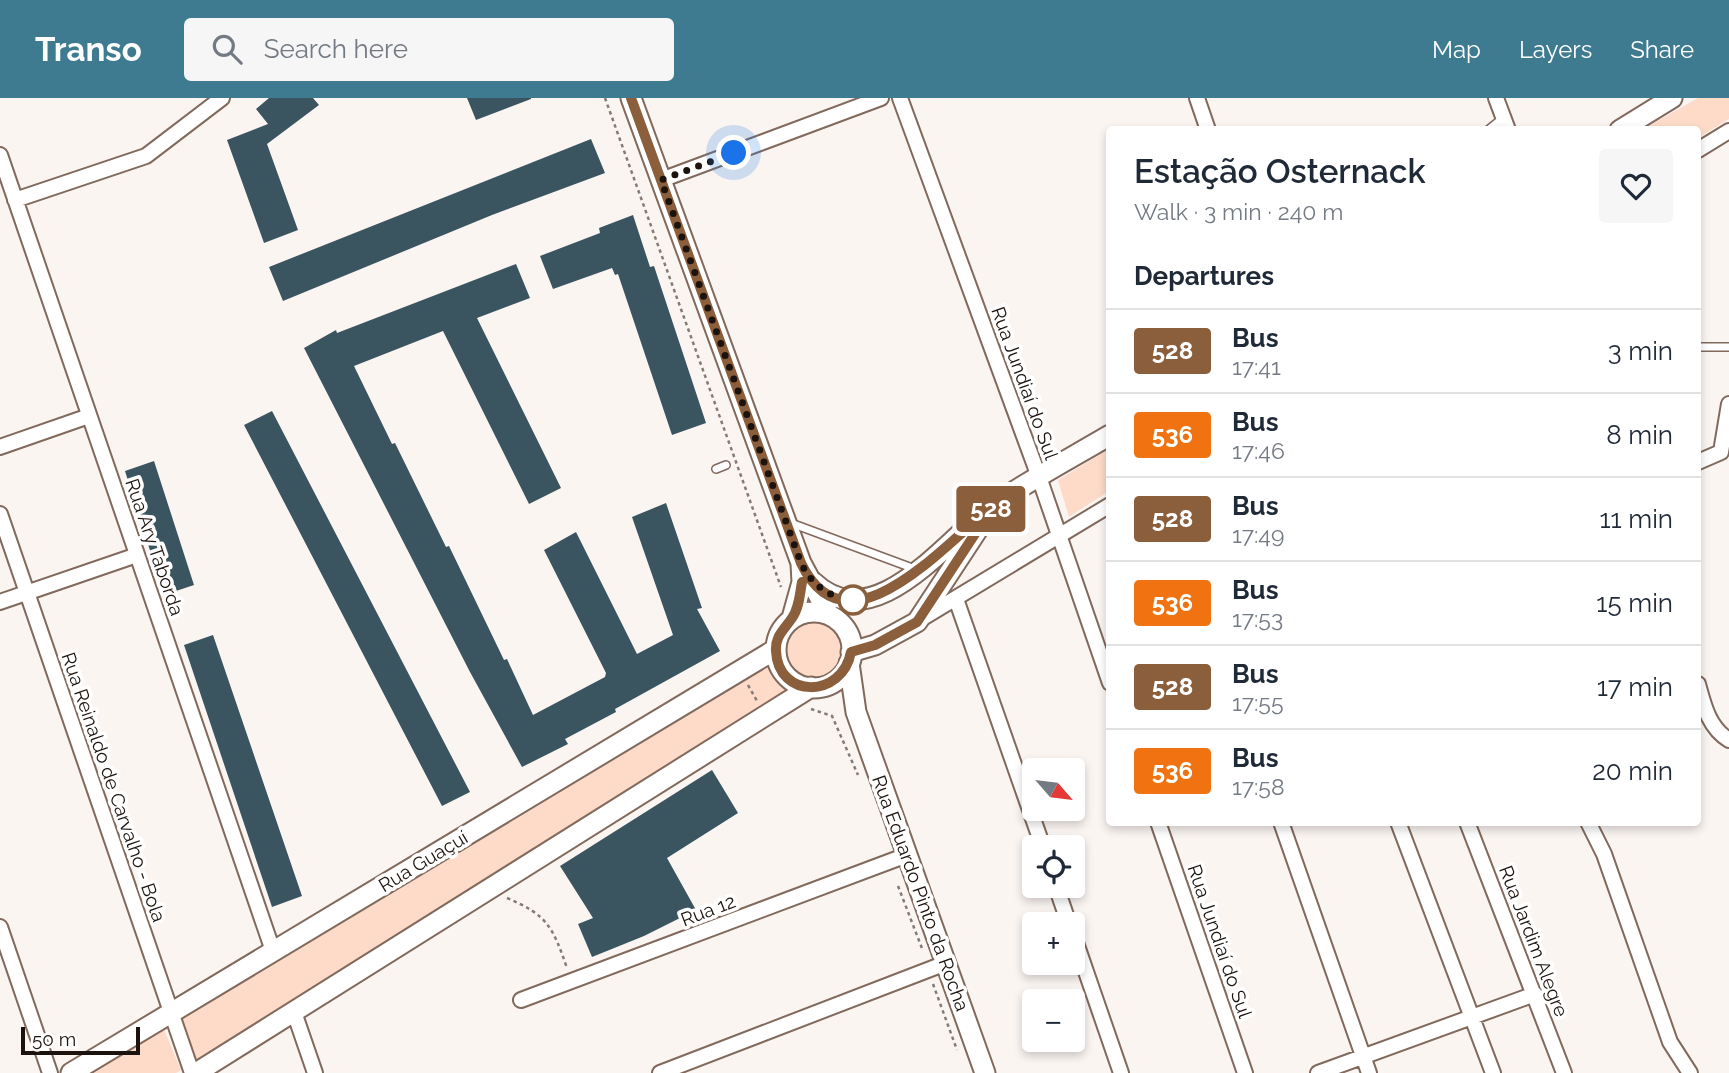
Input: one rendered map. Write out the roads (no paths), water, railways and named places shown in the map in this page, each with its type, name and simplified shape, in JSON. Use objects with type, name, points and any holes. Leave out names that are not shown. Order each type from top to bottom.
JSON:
[{"type":"main road","points":[[631,98],[805,569],[834,618],[846,630],[850,657]]},
{"type":"main road","points":[[1626,126],[1672,98]]},
{"type":"main road","points":[[805,569],[829,594],[857,600],[876,596],[919,571],[994,505],[1106,437]]},
{"type":"main road","points":[[194,1073],[815,687],[837,679],[850,657],[917,622],[994,505]]},
{"type":"main road","points":[[792,618],[805,569]]},
{"type":"main road","points":[[917,622],[929,593],[919,571]]},
{"type":"main road","points":[[856,712],[815,687],[790,679],[777,661],[776,649],[783,626],[792,618],[804,613],[834,618],[857,600]]},
{"type":"main road","name":"Rua Guaçuí","points":[[71,1073],[776,649]]},
{"type":"main road","name":"Rua Eduardo Pinto da Rocha","points":[[850,657],[856,712],[985,1073]]},
{"type":"street","points":[[15,200],[146,156],[222,98]]},
{"type":"street","points":[[661,180],[881,98]]},
{"type":"street","name":"Rua Jundiaí do Sul","points":[[900,98],[1040,477],[1058,537],[1106,672]]},
{"type":"street","points":[[1197,98],[1207,126]]},
{"type":"street","points":[[1496,98],[1506,124]]},
{"type":"street","points":[[1701,148],[1729,131]]},
{"type":"street","name":"Rua Ary Taborda","points":[[0,155],[273,951]]},
{"type":"street","points":[[1701,461],[1721,452],[1729,404]]},
{"type":"street","points":[[0,447],[89,416]]},
{"type":"street","points":[[917,622],[1106,507]]},
{"type":"street","name":"Rua Reinaldo de Carvalho - Bola","points":[[0,514],[194,1073]]},
{"type":"street","points":[[0,602],[137,555]]},
{"type":"street","points":[[956,599],[1038,835]]},
{"type":"street","points":[[1702,711],[1724,737]]},
{"type":"street","name":"Rua Jundiaí do Sul","points":[[1159,826],[1245,1073]]},
{"type":"street","points":[[1282,826],[1369,1073]]},
{"type":"street","points":[[1400,826],[1493,1073]]},
{"type":"street","name":"Rua Jardim Alegre","points":[[1469,826],[1564,1073]]},
{"type":"street","points":[[1590,826],[1604,854],[1670,1042],[1690,1073]]},
{"type":"street","name":"Rua 12","points":[[522,1000],[907,855]]},
{"type":"street","points":[[0,927],[50,1073]]},
{"type":"street","points":[[660,1073],[946,963]]},
{"type":"street","points":[[1085,969],[1121,1073]]},
{"type":"street","points":[[1318,1073],[1535,994]]},
{"type":"street","points":[[294,1012],[315,1073]]},
{"type":"lane","points":[[1701,346],[1729,347]]},
{"type":"lane","points":[[716,469],[726,465]]},
{"type":"lane","points":[[786,520],[919,571]]}]
